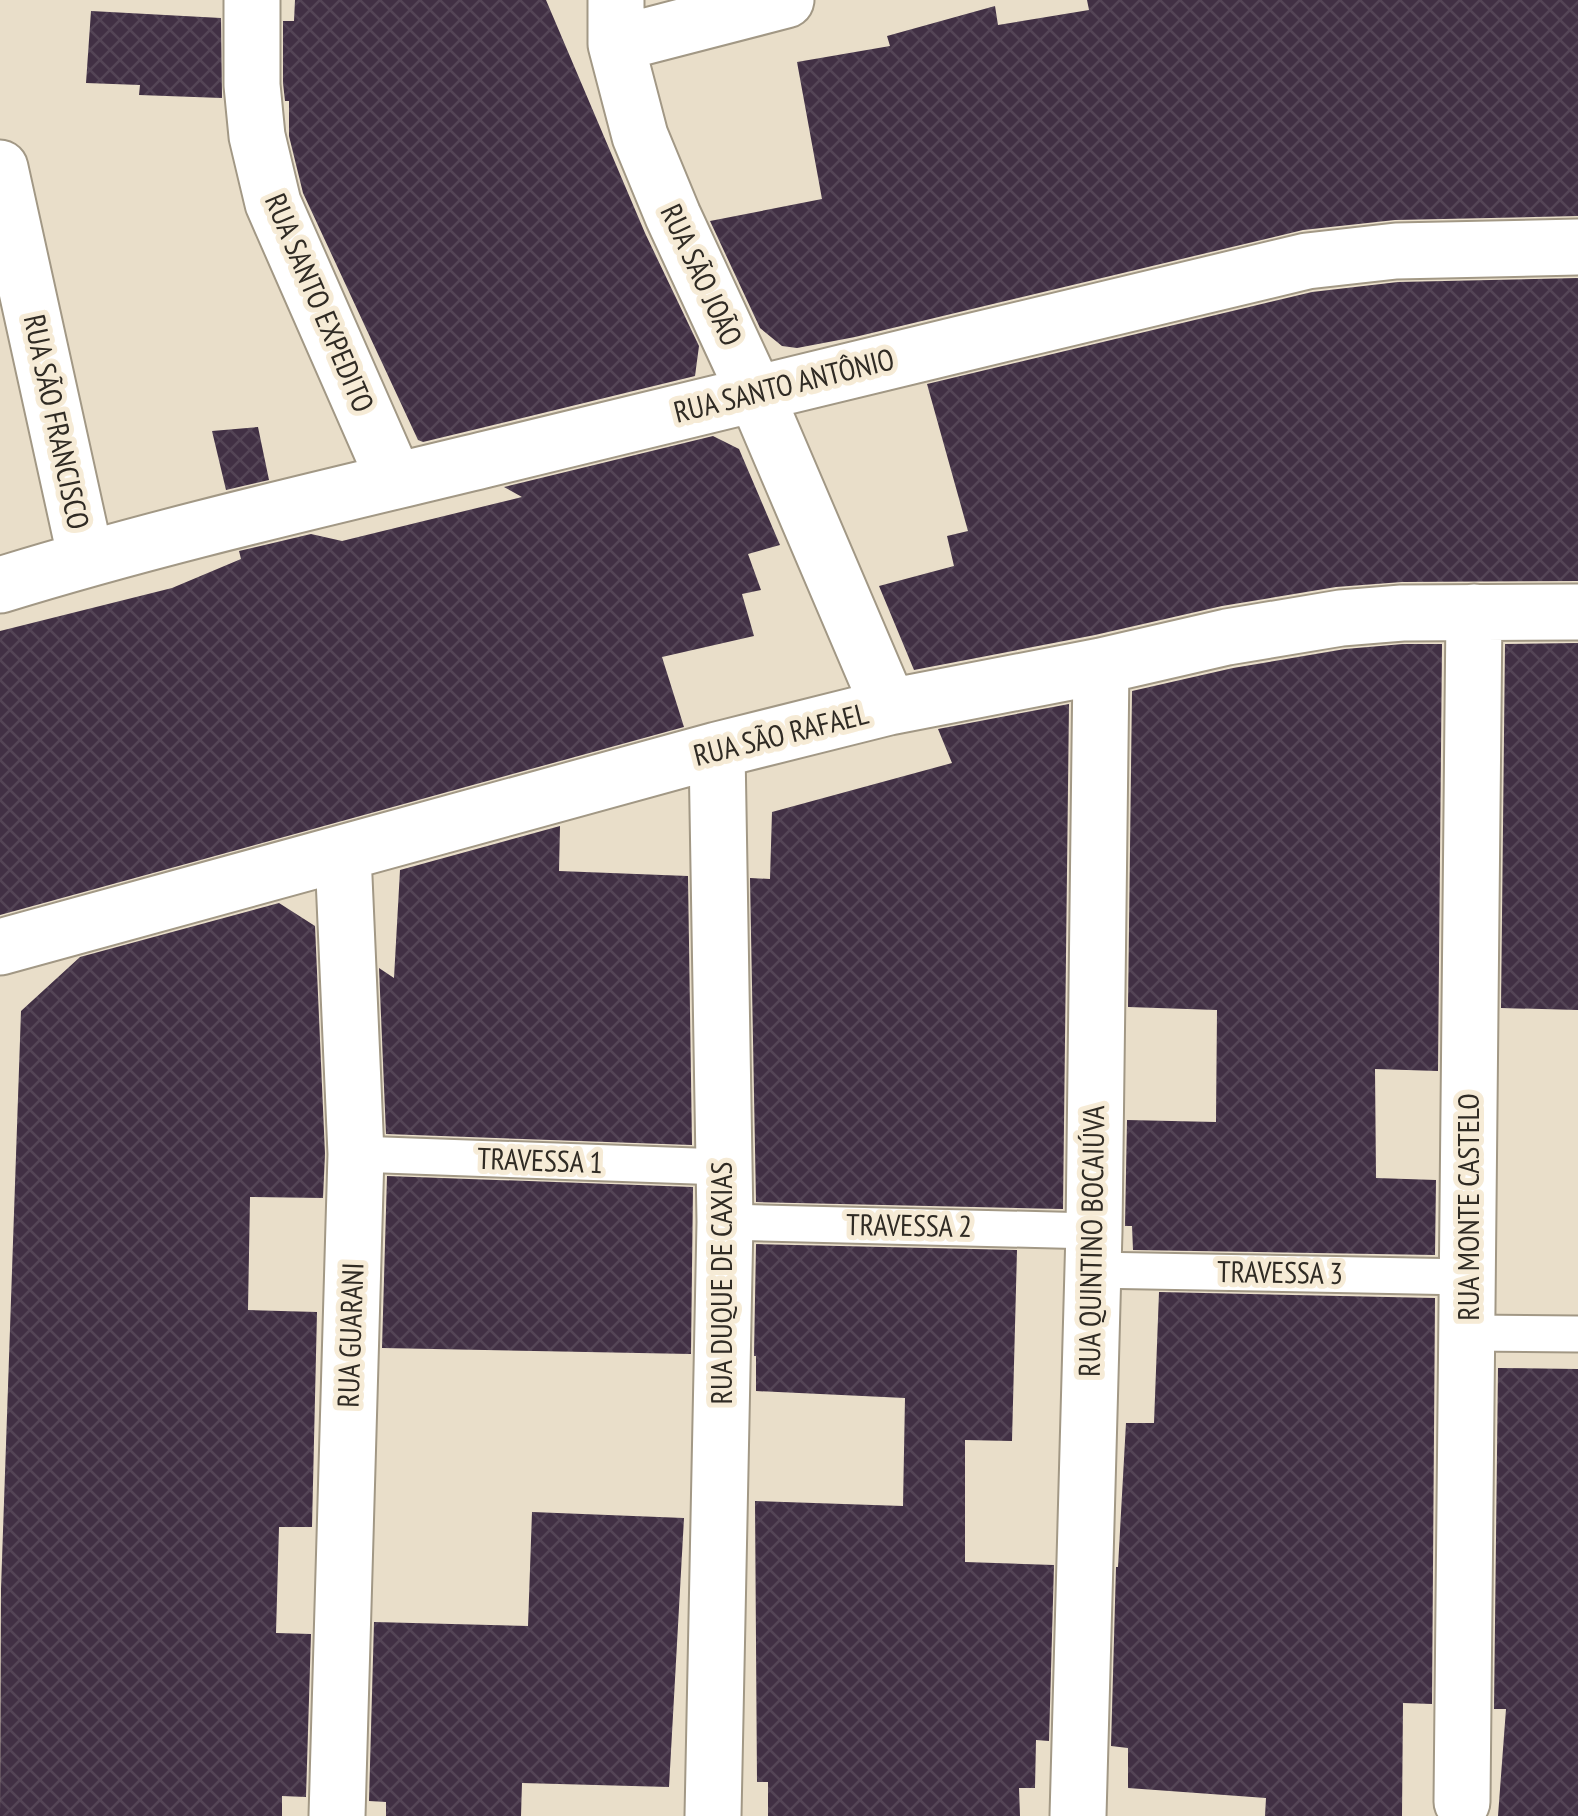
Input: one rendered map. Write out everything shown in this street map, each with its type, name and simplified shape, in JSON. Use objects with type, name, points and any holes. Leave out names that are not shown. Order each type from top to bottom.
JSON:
[{"type":"street","name":"RUA SANTO EXPEDITO","points":[[252,0],[251,69],[257,136],[273,203],[394,482]]},
{"type":"street","points":[[616,22],[786,0]]},
{"type":"street","name":"RUA SÃO JOÃO","points":[[616,22],[640,136],[889,707]]},
{"type":"street","name":"RUA SÃO FRANCISCO","points":[[0,168],[86,558]]},
{"type":"street","name":"RUA SANTO ANTÔNIO","points":[[0,585],[86,558],[1307,262],[1396,251],[1578,247]]},
{"type":"street","name":"RUA MONTE CASTELO","points":[[1462,1802],[1474,612]]},
{"type":"street","name":"RUA SÃO RAFAEL","points":[[0,947],[717,750],[889,707],[1102,666],[1227,637],[1341,618],[1402,613],[1578,612]]},
{"type":"street","name":"RUA QUINTINO BOCAIÚVA","points":[[1078,1816],[1093,1250],[1102,666]]},
{"type":"street","name":"RUA DUQUE DE CAXIAS","points":[[713,1816],[725,1222],[717,750]]},
{"type":"street","name":"RUA GUARANI","points":[[337,1816],[356,1154],[344,854]]},
{"type":"lane","name":"TRAVESSA 1","points":[[356,1154],[724,1167]]},
{"type":"lane","name":"TRAVESSA 2","points":[[725,1222],[1093,1250]]},
{"type":"lane","name":"TRAVESSA 3","points":[[1093,1250],[1468,1277]]},
{"type":"lane","points":[[1468,1333],[1578,1334]]},
{"type":"building","points":[[295,0],[546,0],[645,233],[699,346],[695,376],[423,442],[418,440],[303,193],[289,136],[289,101],[285,101],[283,83],[283,21],[294,21]]},
{"type":"building","points":[[1087,0],[1578,0],[1578,216],[1395,220],[1303,230],[797,348],[782,346],[760,328],[710,221],[822,199],[797,62],[890,46],[887,36],[995,6],[998,25],[1089,10]]},
{"type":"building","points":[[91,11],[221,18],[222,98],[139,95],[140,85],[86,83]]},
{"type":"building","points":[[1578,278],[1578,581],[1402,582],[1336,587],[1222,606],[914,670],[879,586],[954,566],[947,536],[968,531],[927,384],[1312,292],[1398,282]]},
{"type":"building","points":[[258,427],[269,480],[226,490],[212,431]]},
{"type":"building","points":[[713,436],[739,449],[780,545],[748,554],[761,590],[742,594],[754,636],[662,657],[684,727],[0,915],[0,631],[172,588],[241,559],[239,551],[311,534],[342,541],[522,497],[504,487]]},
{"type":"building","points":[[1578,643],[1578,1010],[1501,1008],[1505,644]]},
{"type":"building","points":[[1442,644],[1438,1071],[1375,1069],[1376,1178],[1436,1180],[1435,1255],[1133,1250],[1132,1226],[1125,1226],[1127,1120],[1216,1122],[1217,1010],[1128,1007],[1132,691],[1233,668],[1345,649]]},
{"type":"building","points":[[1069,704],[1063,1209],[756,1202],[750,878],[770,879],[772,812],[952,763],[938,729]]},
{"type":"building","points":[[560,826],[559,871],[688,876],[692,1145],[386,1134],[379,968],[394,978],[400,870]]},
{"type":"building","points":[[279,903],[315,926],[325,1154],[323,1198],[250,1197],[248,1310],[317,1312],[312,1527],[279,1527],[276,1633],[311,1634],[306,1797],[282,1796],[282,1816],[0,1816],[1,1589],[21,1011],[80,957]]},
{"type":"building","points":[[387,1176],[693,1187],[691,1354],[382,1348]]},
{"type":"building","points":[[756,1244],[1017,1250],[1012,1441],[965,1440],[965,1562],[1054,1565],[1049,1741],[1036,1740],[1035,1788],[1019,1788],[1020,1816],[768,1816],[768,1782],[757,1782],[755,1501],[903,1506],[905,1398],[756,1391]]},
{"type":"building","points":[[1159,1292],[1435,1298],[1432,1704],[1403,1703],[1402,1816],[1265,1816],[1266,1798],[1128,1788],[1128,1748],[1111,1746],[1116,1567],[1126,1423],[1154,1423]]},
{"type":"building","points":[[1498,1368],[1578,1369],[1578,1816],[1498,1816],[1506,1709],[1494,1709]]},
{"type":"building","points":[[532,1512],[684,1518],[669,1787],[522,1783],[521,1816],[386,1816],[386,1802],[369,1801],[374,1622],[528,1626]]}]
